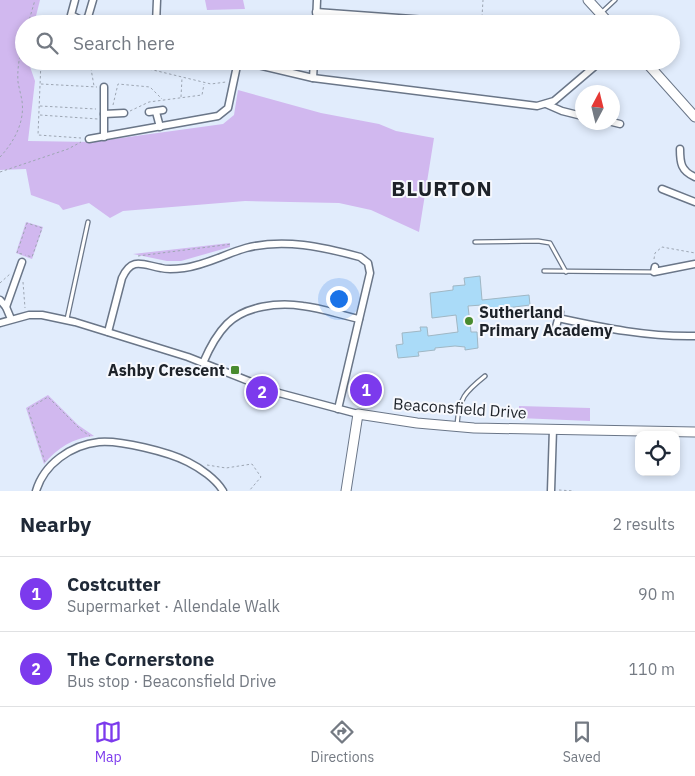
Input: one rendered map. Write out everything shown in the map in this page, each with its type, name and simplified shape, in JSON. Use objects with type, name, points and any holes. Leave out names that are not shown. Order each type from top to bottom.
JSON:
[{"type":"street","points":[[71,15],[75,0]]},
{"type":"street","points":[[89,15],[93,0]]},
{"type":"street","points":[[156,15],[157,0]]},
{"type":"street","points":[[317,0],[316,12],[357,15]]},
{"type":"street","points":[[588,0],[600,14]]},
{"type":"street","points":[[90,139],[221,114],[228,108],[238,70]]},
{"type":"street","points":[[279,70],[313,78],[537,106],[554,101],[590,70]]},
{"type":"street","points":[[313,70],[313,78]]},
{"type":"street","points":[[654,70],[695,117]]},
{"type":"street","points":[[104,87],[106,114],[104,137]]},
{"type":"street","points":[[546,104],[575,114]]},
{"type":"street","points":[[156,111],[160,127]]},
{"type":"street","points":[[106,114],[124,113]]},
{"type":"street","points":[[688,156],[680,152],[680,162],[683,169],[695,177]]},
{"type":"street","points":[[662,189],[695,202]]},
{"type":"street","points":[[108,332],[125,270],[138,263],[162,268],[186,268],[243,249],[266,244],[300,244],[360,257],[368,263],[370,268],[338,409]]},
{"type":"street","points":[[6,307],[23,259]]},
{"type":"street","points":[[655,270],[695,264]]},
{"type":"street","points":[[0,300],[6,307],[11,319]]},
{"type":"street","points":[[203,363],[215,338],[227,324],[246,311],[275,305],[303,306],[359,319]]},
{"type":"street","name":"Beaconsfield Drive","points":[[0,323],[29,315],[42,315],[66,320],[203,363],[279,393],[358,414],[417,423],[457,426],[695,432]]},
{"type":"street","points":[[556,327],[559,315],[640,334],[695,336]]},
{"type":"street","points":[[346,491],[358,414]]},
{"type":"street","points":[[551,491],[553,429]]},
{"type":"street","points":[[36,491],[39,482],[48,469],[62,456],[74,449],[98,442],[114,442],[166,454],[188,462],[210,476],[223,491]]},
{"type":"lane","points":[[600,14],[615,0]]},
{"type":"lane","points":[[66,320],[88,222]]},
{"type":"lane","points":[[475,242],[550,243],[566,272]]},
{"type":"lane","points":[[544,271],[655,270]]},
{"type":"lane","points":[[457,426],[460,404],[466,393],[485,376]]},
{"type":"path","points":[[31,15],[35,0]]},
{"type":"path","points":[[482,15],[483,0]]},
{"type":"path","points":[[0,157],[15,136],[20,124],[22,103],[18,70]]},
{"type":"path","points":[[41,70],[38,135],[90,139]]},
{"type":"path","points":[[91,70],[94,87]]},
{"type":"path","points":[[153,70],[211,84],[235,80]]},
{"type":"path","points":[[181,97],[182,77]]},
{"type":"path","points":[[124,113],[140,108],[149,102],[202,94],[205,83]]},
{"type":"path","points":[[40,84],[104,87]]},
{"type":"path","points":[[106,114],[118,84],[150,87],[162,100]]},
{"type":"path","points":[[39,106],[106,114]]},
{"type":"path","points":[[39,115],[106,114]]},
{"type":"path","points":[[0,172],[68,149],[90,139]]},
{"type":"path","points":[[27,223],[42,228],[32,257],[23,259],[17,253],[27,223]]},
{"type":"path","points":[[132,265],[138,256],[236,244]]},
{"type":"path","points":[[655,270],[653,264],[655,253],[662,247],[695,253]]},
{"type":"path","points":[[48,469],[28,409],[48,397],[81,430],[98,442]]},
{"type":"path","points":[[207,465],[226,468],[252,464],[261,477],[249,491]]},
{"type":"path","points":[[551,491],[574,491]]},
{"type":"shaded area","points":[[0,0],[40,0],[36,15],[15,15],[15,70],[31,70],[35,81],[28,141],[92,142],[223,124],[234,115],[238,90],[321,113],[379,124],[396,131],[434,138],[419,232],[371,210],[339,203],[245,201],[123,211],[110,218],[89,203],[63,210],[59,205],[31,195],[26,169],[0,170]]},
{"type":"shaded area","points":[[205,0],[243,0],[245,9],[207,10]]},
{"type":"shaded area","points":[[26,222],[43,227],[32,259],[16,253]]},
{"type":"shaded area","points":[[230,243],[230,247],[181,261],[167,261],[133,254]]},
{"type":"shaded area","points":[[48,395],[78,425],[94,436],[79,439],[66,445],[54,453],[44,464],[26,408]]},
{"type":"shaded area","points":[[519,406],[590,408],[590,421],[519,418]]},
{"type":"building","points":[[480,276],[482,300],[529,295],[530,305],[483,311],[482,305],[468,306],[471,332],[477,332],[478,348],[465,350],[465,347],[455,346],[435,348],[435,350],[418,352],[419,356],[398,358],[396,345],[403,344],[402,333],[421,331],[420,327],[427,327],[428,336],[458,332],[456,315],[432,318],[430,293],[453,290],[453,286],[465,285],[464,278]]},
{"type":"building","points":[[358,379],[377,382],[373,401],[355,398]]},
{"type":"place","name":"Sutherland Primary Academy","points":[[469,321]]},
{"type":"place","name":"Ashby Crescent","points":[[235,370]]},
{"type":"place","name":"Costcutter","points":[[366,390]]},
{"type":"place","name":"The Cornerstone","points":[[262,392]]},
{"type":"district","name":"BLURTON","points":[[442,188]]}]
